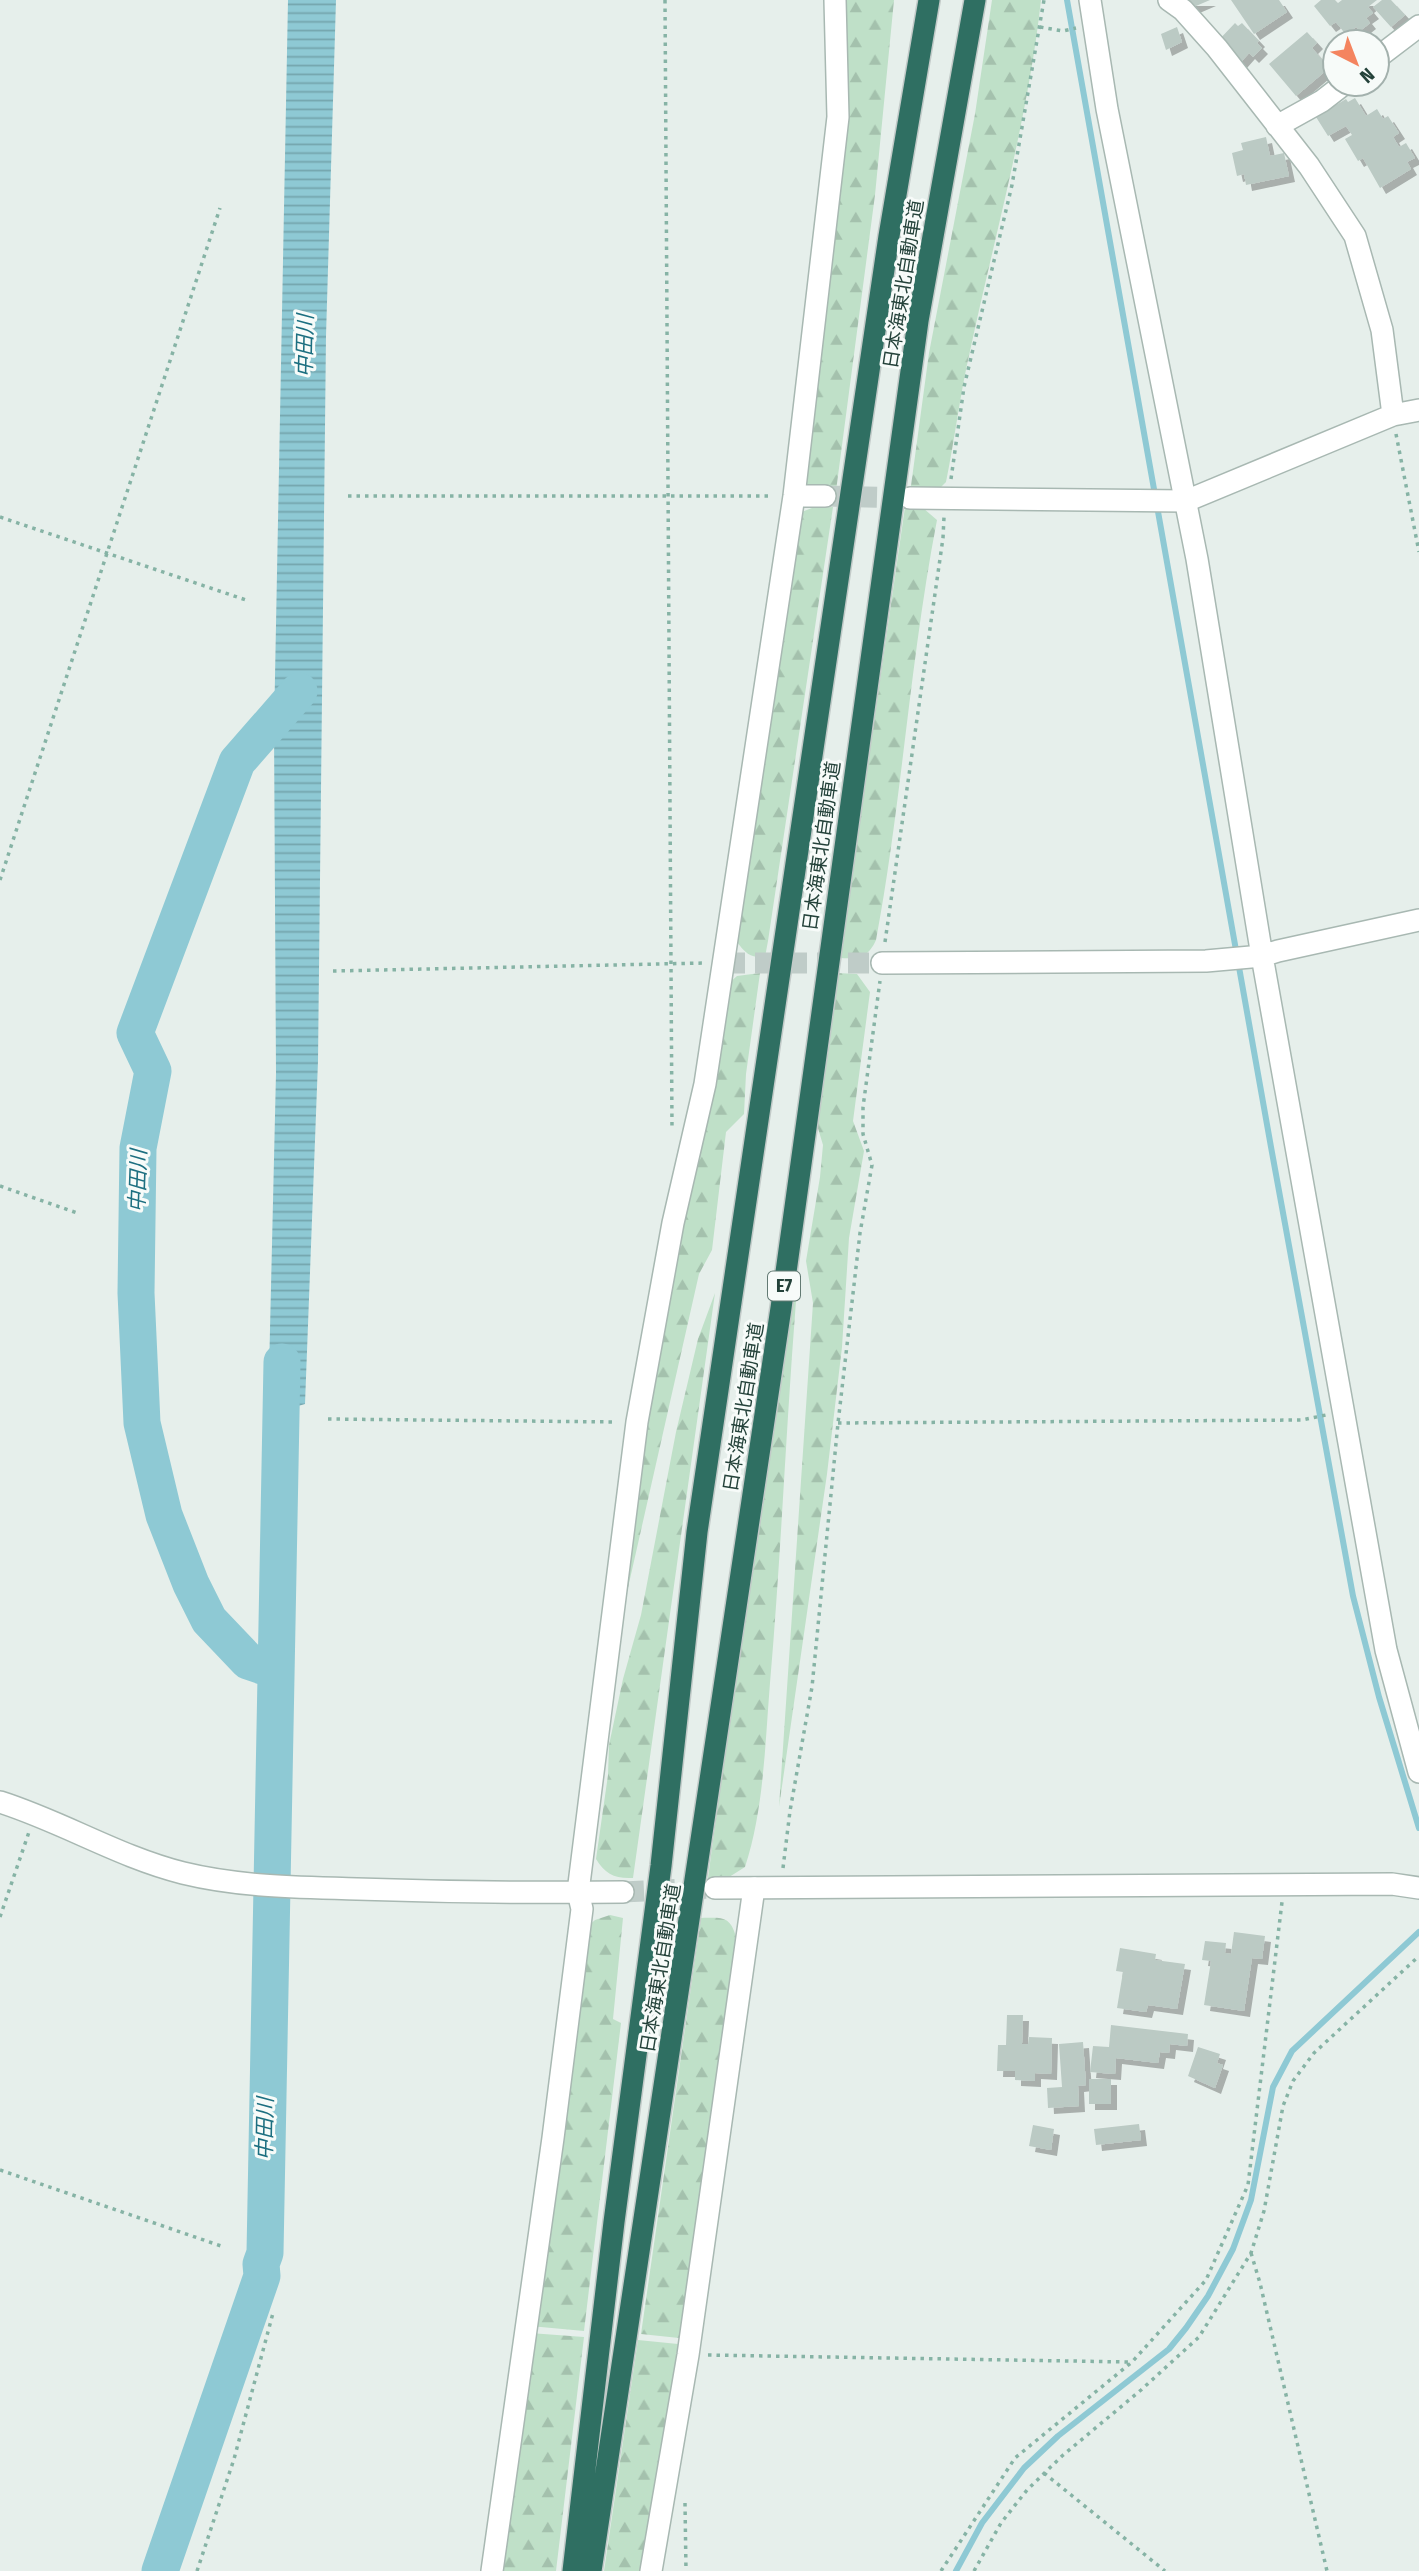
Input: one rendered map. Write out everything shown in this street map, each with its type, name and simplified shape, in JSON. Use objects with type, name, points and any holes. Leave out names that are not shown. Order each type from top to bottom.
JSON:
[{"type":"highway","points":[[889,236],[915,0]]},
{"type":"highway","name":"日本海東北自動車道","points":[[573,2571],[614,2222],[661,1866],[697,1532],[889,236],[929,0]]},
{"type":"highway","name":"日本海東北自動車道","points":[[591,2571],[781,1308],[918,321],[975,0]]},
{"type":"street","points":[[492,2571],[554,2138],[582,1909],[578,1892],[637,1422],[673,1223],[705,1084],[794,496],[838,117],[835,0]]},
{"type":"street","points":[[1090,0],[1107,109],[1186,501],[1262,956],[1386,1650],[1419,1772]]},
{"type":"street","points":[[1168,0],[1183,10],[1217,48],[1309,166],[1355,236],[1382,330],[1392,415]]},
{"type":"street","points":[[1391,47],[1419,26]]},
{"type":"street","points":[[1277,127],[1326,98]]},
{"type":"street","points":[[910,499],[1186,501],[1392,415],[1419,410]]},
{"type":"street","points":[[794,496],[825,496]]},
{"type":"street","points":[[882,964],[1206,961],[1262,956],[1419,920]]},
{"type":"street","points":[[0,1802],[36,1813],[119,1852],[182,1873],[248,1885],[623,1892]]},
{"type":"street","points":[[715,1888],[1392,1885],[1419,1888]]},
{"type":"street","points":[[651,2571],[688,2355],[754,1888]]},
{"type":"path","points":[[665,0],[672,1128]]},
{"type":"path","points":[[1040,27],[1063,31],[1094,25]]},
{"type":"path","points":[[0,880],[219,208]]},
{"type":"path","points":[[1392,415],[1419,552]]},
{"type":"path","points":[[348,496],[794,496]]},
{"type":"path","points":[[0,517],[249,601]]},
{"type":"path","points":[[333,971],[724,963]]},
{"type":"path","points":[[781,1887],[790,1811],[811,1687],[860,1233],[873,1165],[863,1134],[863,1107],[882,964]]},
{"type":"path","points":[[0,1186],[80,1214]]},
{"type":"path","points":[[838,1423],[1302,1420],[1344,1413]]},
{"type":"path","points":[[328,1419],[637,1422]]},
{"type":"path","points":[[0,1917],[36,1813]]},
{"type":"path","points":[[941,2571],[1015,2458],[1132,2362],[1206,2280],[1248,2185],[1283,1887]]},
{"type":"path","points":[[974,2571],[1001,2524],[1027,2490],[1199,2337],[1251,2253],[1264,2211],[1283,2106],[1293,2081],[1314,2053],[1419,1955]]},
{"type":"path","points":[[0,2170],[224,2247]]},
{"type":"path","points":[[1251,2253],[1264,2296],[1327,2571]]},
{"type":"path","points":[[197,2571],[234,2459],[273,2313]]},
{"type":"path","points":[[688,2355],[1132,2362]]},
{"type":"path","points":[[1044,2473],[1164,2571]]},
{"type":"green space","points":[[841,0],[894,0],[875,195],[834,492],[812,488],[803,478]]},
{"type":"green space","points":[[992,0],[1041,0],[1028,89],[966,367],[946,482],[938,490],[910,493],[929,353],[975,114]]},
{"type":"green space","points":[[833,507],[768,941],[765,957],[756,957],[746,952],[737,942],[799,513],[812,508]]},
{"type":"green space","points":[[905,507],[923,508],[937,520],[920,625],[893,835],[876,940],[870,951],[862,956],[840,958]]},
{"type":"green space","points":[[760,973],[746,1074],[744,1114],[726,1132],[712,1250],[699,1274],[620,1623],[643,1418],[697,1131],[711,1110],[728,984],[737,976]]},
{"type":"green space","points":[[837,973],[857,974],[870,992],[853,1121],[864,1151],[849,1238],[842,1347],[827,1474],[779,1807],[813,1303],[806,1261],[820,1177],[823,1145],[817,1125]]},
{"type":"green space","points":[[715,1293],[633,1878],[621,1878],[607,1872],[596,1859],[608,1775],[609,1745],[623,1679],[641,1615],[676,1432],[698,1339]]},
{"type":"green space","points":[[791,1294],[796,1301],[774,1635],[760,1799],[745,1867],[726,1879],[708,1878],[739,1647]]},
{"type":"green space","points":[[610,1915],[623,1918],[613,2019],[621,2023],[584,2331],[530,2326],[587,1927],[595,1920]]},
{"type":"green space","points":[[701,1918],[728,1921],[736,1937],[727,2027],[679,2338],[641,2334]]},
{"type":"green space","points":[[530,2333],[584,2337],[556,2571],[497,2571]]},
{"type":"green space","points":[[638,2340],[678,2344],[643,2571],[604,2571]]},
{"type":"water","points":[[288,0],[336,0],[326,336],[318,1061],[305,1404],[268,1415],[276,1073],[274,729]]},
{"type":"building","points":[[1185,0],[1210,0],[1189,9]]},
{"type":"building","points":[[1231,0],[1279,0],[1287,12],[1254,34]]},
{"type":"building","points":[[1321,0],[1335,0],[1338,3],[1342,0],[1377,0],[1368,7],[1373,13],[1366,18],[1370,23],[1364,28],[1341,28],[1336,22],[1330,26],[1314,6]]},
{"type":"building","points":[[1382,0],[1391,0],[1405,15],[1391,27],[1373,7]]},
{"type":"building","points":[[1235,23],[1238,26],[1242,23],[1262,48],[1253,57],[1249,53],[1241,62],[1216,43]]},
{"type":"building","points":[[1177,27],[1182,42],[1166,50],[1161,34]]},
{"type":"building","points":[[1307,32],[1317,43],[1312,48],[1321,59],[1321,75],[1296,96],[1269,64]]},
{"type":"building","points":[[1355,98],[1366,116],[1377,109],[1383,119],[1388,116],[1399,133],[1393,137],[1399,147],[1406,143],[1415,158],[1407,162],[1411,169],[1380,188],[1363,158],[1358,161],[1345,139],[1352,135],[1346,126],[1328,136],[1316,117],[1346,99],[1348,102]]},
{"type":"building","points":[[1266,137],[1270,156],[1284,153],[1289,176],[1246,185],[1244,174],[1237,176],[1232,153],[1243,150],[1241,143]]},
{"type":"building","points":[[1234,1932],[1265,1936],[1262,1959],[1252,1958],[1244,2011],[1204,2005],[1211,1961],[1202,1960],[1205,1941],[1226,1943],[1225,1953],[1231,1954]]},
{"type":"building","points":[[1120,1948],[1156,1954],[1155,1960],[1185,1964],[1177,2009],[1148,2005],[1146,2012],[1117,2008],[1123,1972],[1116,1971]]},
{"type":"building","points":[[1007,2015],[1023,2015],[1022,2044],[1028,2044],[1029,2037],[1052,2038],[1051,2074],[1035,2073],[1035,2081],[1015,2080],[1015,2071],[997,2071],[998,2045],[1006,2045]]},
{"type":"building","points":[[1111,2025],[1188,2034],[1187,2046],[1170,2044],[1169,2053],[1160,2052],[1158,2063],[1116,2058],[1115,2074],[1090,2072],[1093,2046],[1109,2047]]},
{"type":"building","points":[[1083,2042],[1086,2085],[1078,2086],[1079,2106],[1048,2108],[1047,2088],[1062,2087],[1059,2044]]},
{"type":"building","points":[[1198,2047],[1220,2054],[1217,2063],[1223,2065],[1215,2088],[1188,2076]]},
{"type":"building","points":[[1089,2079],[1111,2079],[1111,2104],[1089,2104]]},
{"type":"building","points":[[1139,2124],[1141,2140],[1096,2145],[1094,2129]]},
{"type":"building","points":[[1033,2125],[1054,2129],[1051,2150],[1029,2146]]},
{"type":"waterway","points":[[1067,0],[1353,1596],[1379,1697],[1419,1828]]},
{"type":"waterway","name":"中田川","points":[[274,1670],[248,1661],[209,1620],[191,1584],[164,1515],[142,1423],[136,1293],[138,1148],[153,1071],[135,1033],[237,762],[299,691]]},
{"type":"waterway","name":"中田川","points":[[160,2571],[262,2276],[261,2264],[265,2253],[282,1362]]},
{"type":"waterway","points":[[956,2571],[982,2523],[1024,2468],[1058,2436],[1169,2349],[1186,2328],[1208,2296],[1233,2249],[1251,2200],[1273,2087],[1292,2051],[1419,1932]]},
{"type":"tunnel","points":[[825,496],[910,498]]},
{"type":"tunnel","points":[[724,963],[882,963]]},
{"type":"tunnel","points":[[623,1892],[709,1888]]}]
